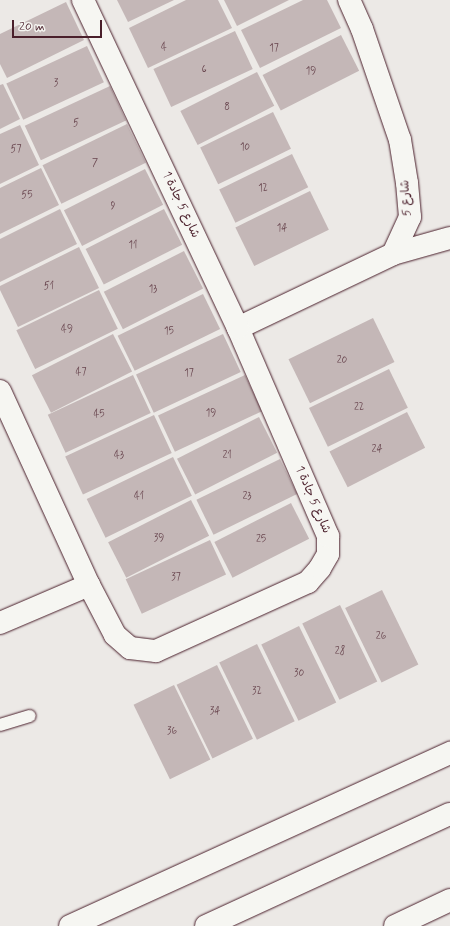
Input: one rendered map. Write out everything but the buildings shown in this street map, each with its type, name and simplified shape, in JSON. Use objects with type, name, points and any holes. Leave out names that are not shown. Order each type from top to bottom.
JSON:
[{"type":"street","name":"شارع 5 جادة 1","points":[[0,391],[89,585],[115,635],[130,648],[156,651],[308,582],[320,568],[328,554],[328,536],[238,328],[83,0]]},
{"type":"street","name":"شارع 5","points":[[349,0],[362,30],[400,140],[407,183],[410,217],[392,254]]},
{"type":"street","points":[[238,328],[392,254],[450,238]]},
{"type":"street","points":[[0,623],[89,585]]},
{"type":"street","points":[[70,926],[450,753]]},
{"type":"street","points":[[206,926],[450,814]]},
{"type":"street","points":[[395,926],[450,900]]},
{"type":"lane","points":[[0,725],[30,716]]}]
